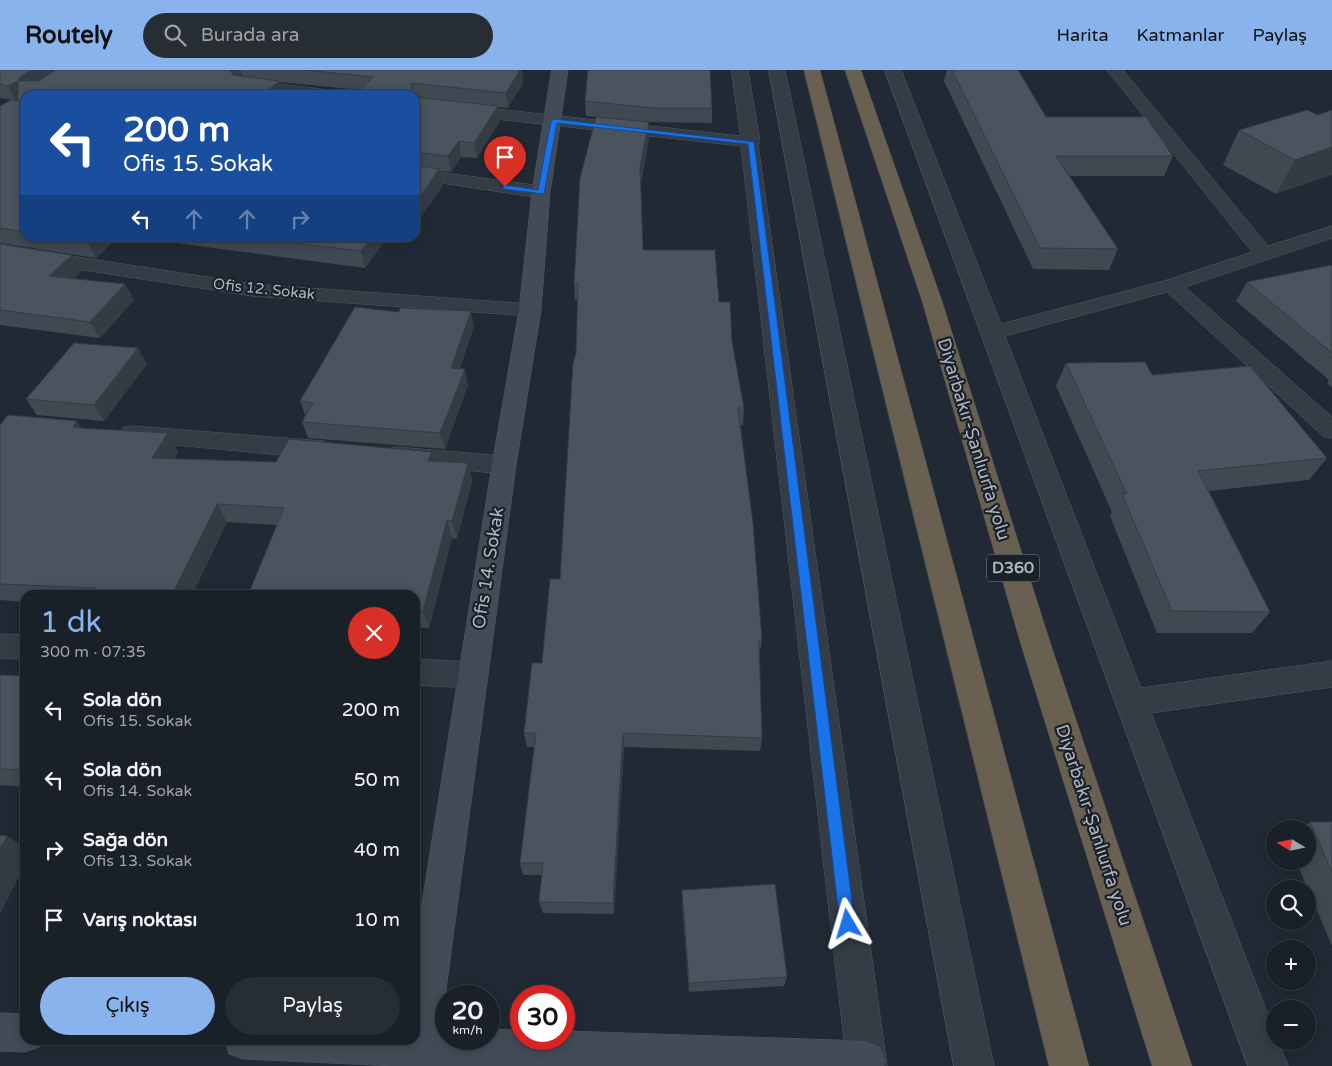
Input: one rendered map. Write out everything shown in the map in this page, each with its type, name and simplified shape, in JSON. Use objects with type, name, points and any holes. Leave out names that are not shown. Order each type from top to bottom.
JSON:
[{"type":"highway","points":[[812,70],[1069,1066]]},
{"type":"highway","name":"Diyarbakır-Şanlıurfa yolu","points":[[853,70],[932,301],[1034,635],[1172,1066]]},
{"type":"street","points":[[239,90],[262,70]]},
{"type":"street","name":"Ofis 14. Sokak","points":[[420,1042],[472,675],[530,310],[542,192],[554,121],[560,70]]},
{"type":"street","points":[[298,1045],[418,1056],[866,1063],[751,142],[740,70]]},
{"type":"street","points":[[777,70],[974,1066]]},
{"type":"street","points":[[893,70],[994,332],[1130,703],[1268,1066]]},
{"type":"street","points":[[1115,70],[1264,254]]},
{"type":"street","points":[[420,106],[751,142]]},
{"type":"street","points":[[420,175],[542,192]]},
{"type":"street","points":[[994,332],[1171,285],[1332,232]]},
{"type":"street","name":"Ofis 12. Sokak","points":[[0,251],[252,290],[530,310]]},
{"type":"street","points":[[1171,285],[1332,430]]},
{"type":"street","points":[[109,432],[346,452]]},
{"type":"street","points":[[375,454],[504,465]]},
{"type":"street","points":[[0,646],[20,647]]},
{"type":"street","points":[[420,672],[472,675]]},
{"type":"street","points":[[1130,703],[1332,674]]},
{"type":"street","points":[[0,1032],[20,1033]]},
{"type":"building","points":[[0,70],[31,70],[19,78],[19,81],[39,81],[55,70],[230,70],[233,75],[279,81],[269,90],[20,90],[20,231],[0,228],[0,106],[11,100],[18,101],[18,81],[8,86],[0,84]]},
{"type":"building","points":[[305,70],[520,70],[506,93],[411,83],[411,90],[360,90],[373,77]]},
{"type":"building","points":[[588,70],[710,70],[712,108],[652,108],[585,101]]},
{"type":"building","points":[[952,70],[1018,70],[1046,117],[1146,117],[1173,156],[1056,156],[1118,249],[1040,248]]},
{"type":"building","points":[[420,98],[498,106],[474,143],[459,141],[448,156],[420,153]]},
{"type":"building","points":[[1307,110],[1318,115],[1332,110],[1332,147],[1295,160],[1239,130]]},
{"type":"building","points":[[596,117],[649,122],[640,167],[643,250],[715,250],[719,302],[730,302],[732,342],[744,408],[738,408],[753,523],[762,641],[759,641],[762,738],[623,733],[613,903],[539,902],[543,863],[520,863],[536,733],[524,733],[532,663],[542,663],[550,579],[560,579],[573,363],[576,354],[578,284],[574,284],[580,178]]},
{"type":"building","points":[[420,166],[439,169],[420,197]]},
{"type":"building","points":[[288,242],[368,242],[361,251]]},
{"type":"building","points":[[0,244],[72,255],[49,276],[125,284],[90,322],[0,310]]},
{"type":"building","points":[[1332,265],[1332,353],[1247,282]]},
{"type":"building","points":[[355,307],[399,312],[400,308],[471,311],[451,368],[465,369],[440,433],[302,422],[313,403],[300,401]]},
{"type":"building","points":[[74,343],[138,348],[94,405],[26,399]]},
{"type":"building","points":[[1145,362],[1152,375],[1250,366],[1327,458],[1198,471],[1270,612],[1172,611],[1122,494],[1127,494],[1066,363]]},
{"type":"building","points":[[8,415],[77,421],[73,427],[78,428],[168,433],[152,458],[276,462],[289,439],[432,452],[428,461],[468,463],[452,521],[447,520],[423,611],[420,611],[420,590],[250,590],[284,508],[217,504],[174,590],[95,590],[96,588],[0,584],[0,425]]},
{"type":"building","points":[[0,675],[20,676],[20,770],[0,769]]},
{"type":"building","points":[[1316,822],[1332,822],[1332,872],[1316,836]]},
{"type":"building","points":[[0,835],[7,836],[0,849]]},
{"type":"building","points":[[775,884],[787,977],[689,983],[682,890]]},
{"type":"route","points":[[505,187],[542,192],[554,121],[751,142],[848,924]]}]
